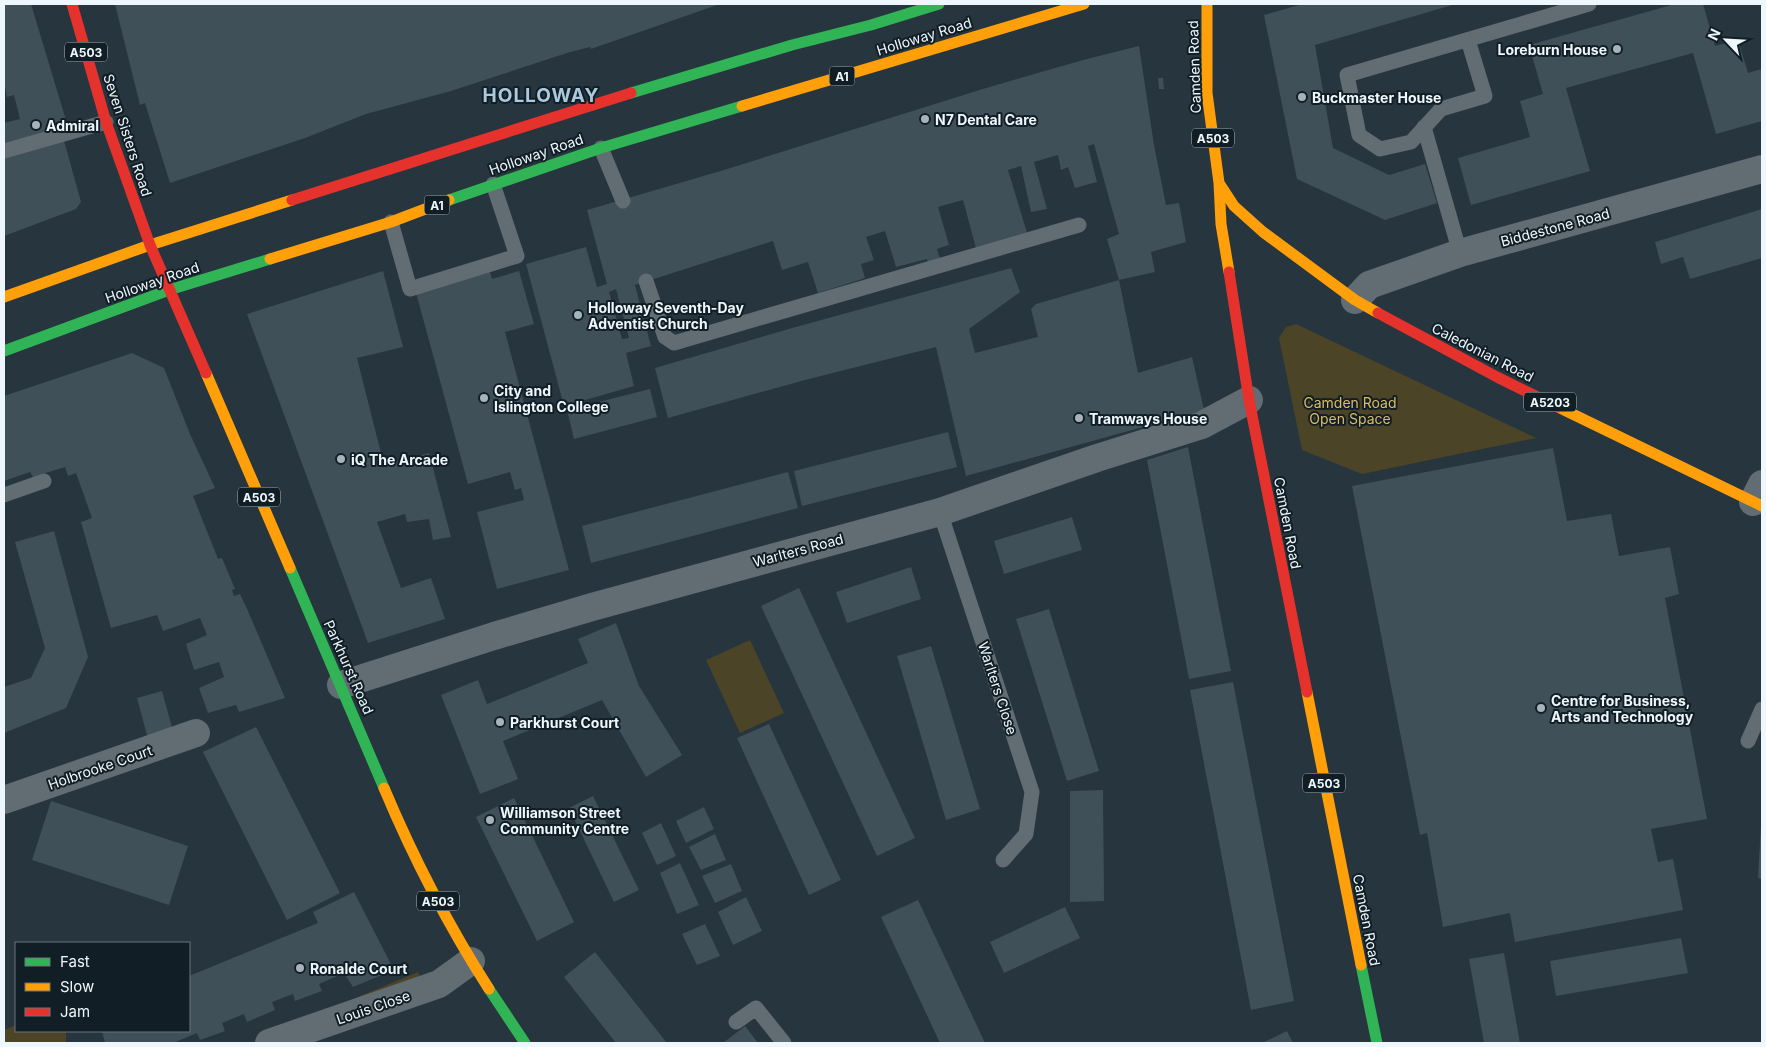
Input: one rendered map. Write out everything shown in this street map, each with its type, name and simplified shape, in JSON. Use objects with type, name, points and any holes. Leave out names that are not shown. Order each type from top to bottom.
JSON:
[{"type":"main road","name":"Seven Sisters Road","points":[[72,4],[106,122],[150,246]]},
{"type":"main road","name":"Holloway Road","points":[[4,297],[150,246],[574,110],[792,45],[871,25],[939,4]]},
{"type":"main road","name":"Holloway Road","points":[[4,350],[169,290],[391,222],[493,184],[600,148],[1084,4]]},
{"type":"main road","name":"Camden Road","points":[[1207,4],[1207,94],[1219,183],[1221,224],[1249,400],[1377,1043]]},
{"type":"main road","name":"Caledonian Road","points":[[1219,183],[1238,210],[1263,232],[1355,300],[1497,377],[1759,497]]},
{"type":"main road","name":"A503","points":[[150,246],[169,290]]},
{"type":"main road","name":"Parkhurst Road","points":[[169,290],[341,685],[406,841],[472,961],[505,1014],[526,1043]]},
{"type":"street","name":"Biddestone Road","points":[[1355,300],[1369,285],[1388,276],[1460,253],[1762,169]]},
{"type":"street","name":"Warlters Road","points":[[341,685],[592,607],[940,512],[1097,458],[1202,425],[1249,400]]},
{"type":"street","name":"Holbrooke Court","points":[[4,800],[196,734]]},
{"type":"street","name":"Louis Close","points":[[269,1043],[439,984],[472,961]]},
{"type":"lane","points":[[1468,40],[1485,96],[1441,109],[1411,142],[1380,149],[1359,135],[1347,75],[1589,4]]},
{"type":"lane","points":[[4,151],[106,122]]},
{"type":"lane","points":[[1424,127],[1460,253]]},
{"type":"lane","points":[[600,148],[623,201]]},
{"type":"lane","points":[[391,222],[410,289],[517,256],[493,184]]},
{"type":"lane","points":[[646,281],[665,337],[674,343],[1079,225]]},
{"type":"lane","points":[[4,495],[44,481]]},
{"type":"lane","name":"Warlters Close","points":[[940,512],[1032,792],[1026,834],[1003,860]]},
{"type":"lane","points":[[1748,741],[1762,709]]},
{"type":"lane","points":[[736,1022],[756,1008],[784,1043]]},
{"type":"green space","name":"Camden Road Open Space","points":[[1296,324],[1536,438],[1362,474],[1302,450],[1279,338],[1286,327]]},
{"type":"green space","points":[[750,640],[784,713],[740,733],[706,660]]},
{"type":"green space","points":[[418,972],[421,978],[353,999]]},
{"type":"green space","points":[[15,1025],[15,1032],[66,1032],[66,1043],[4,1043],[4,1030]]},
{"type":"building","points":[[4,4],[31,4],[68,127],[4,143],[4,123],[20,119],[14,95],[7,97],[4,82]]},
{"type":"building","points":[[115,4],[720,4],[591,49],[590,47],[567,53],[451,91],[366,114],[305,138],[170,183],[145,103],[140,105]]},
{"type":"building","name":"Buckmaster House","points":[[1302,4],[1456,4],[1315,45],[1333,148],[1389,175],[1425,164],[1437,203],[1385,220],[1297,179],[1264,15]]},
{"type":"building","points":[[1675,4],[1703,4],[1715,46],[1738,40],[1748,73],[1762,69],[1762,121],[1716,134],[1693,53],[1566,88],[1590,171],[1471,205],[1458,158],[1530,137],[1520,101],[1543,94],[1529,45]]},
{"type":"building","points":[[1139,46],[1154,145],[1166,205],[1179,203],[1186,242],[1151,252],[1155,272],[1119,280],[1107,239],[1119,234],[1094,144],[1088,146],[1097,182],[1075,188],[1068,167],[1061,170],[1058,155],[1034,162],[1047,209],[1031,212],[1021,166],[1008,170],[1028,236],[977,252],[963,200],[938,207],[949,245],[937,249],[940,259],[928,263],[927,259],[896,267],[885,231],[866,237],[874,260],[861,264],[865,278],[818,293],[808,262],[782,270],[773,241],[635,285],[651,346],[626,353],[634,386],[564,406],[526,264],[586,247],[597,287],[607,284],[587,210],[1083,60]],"holes":[[[616,289],[629,338],[622,339],[609,292]]]},
{"type":"building","points":[[1158,78],[1163,78],[1164,89],[1159,89]]},
{"type":"building","points":[[63,137],[81,202],[76,209],[4,236],[4,154]]},
{"type":"building","points":[[1762,209],[1762,258],[1690,279],[1683,257],[1661,264],[1655,242]]},
{"type":"building","points":[[1011,268],[1020,292],[969,329],[975,353],[1038,337],[1031,309],[1036,304],[1119,280],[1138,373],[1192,357],[1204,410],[966,476],[936,347],[805,380],[668,418],[655,368]]},
{"type":"building","name":"City and Islington College","points":[[489,269],[492,279],[519,271],[534,324],[505,332],[569,570],[497,589],[477,512],[524,500],[521,488],[515,490],[510,472],[468,484],[415,289]]},
{"type":"building","name":"iQ The Arcade","points":[[383,271],[403,347],[357,358],[384,465],[429,453],[451,537],[433,540],[429,519],[407,522],[405,514],[377,522],[401,588],[431,578],[445,619],[368,643],[247,314]]},
{"type":"building","points":[[132,353],[164,368],[190,434],[215,488],[193,496],[218,559],[222,558],[235,589],[232,590],[234,596],[240,594],[285,698],[239,712],[236,705],[208,713],[199,688],[224,677],[219,662],[194,670],[186,644],[207,635],[200,618],[163,631],[157,615],[111,628],[81,522],[92,518],[76,473],[68,476],[65,467],[33,477],[30,472],[4,481],[4,396]]},
{"type":"building","points":[[650,389],[657,417],[574,439],[567,410]]},
{"type":"building","points":[[948,432],[957,467],[802,506],[794,471]]},
{"type":"building","points":[[1188,447],[1231,671],[1189,679],[1147,460]]},
{"type":"building","name":"Centre for Business, Arts and Technology","points":[[1553,448],[1567,521],[1611,514],[1619,556],[1670,547],[1679,594],[1665,598],[1707,819],[1651,829],[1658,862],[1673,859],[1683,910],[1515,942],[1510,913],[1443,927],[1427,833],[1420,835],[1352,486]]},
{"type":"building","points":[[788,472],[798,508],[591,563],[582,526]]},
{"type":"building","points":[[1072,517],[1082,550],[1004,574],[994,541]]},
{"type":"building","points":[[54,531],[88,657],[66,708],[4,733],[4,687],[31,678],[45,648],[15,542]]},
{"type":"building","points":[[911,567],[921,599],[847,623],[836,592]]},
{"type":"building","points":[[799,588],[915,838],[877,856],[761,606]]},
{"type":"building","points":[[1049,609],[1099,771],[1067,781],[1016,619]]},
{"type":"building","name":"Parkhurst Court","points":[[616,623],[639,686],[682,755],[646,777],[602,700],[503,741],[518,779],[480,794],[441,695],[478,680],[487,704],[588,663],[578,639]]},
{"type":"building","points":[[931,646],[980,809],[946,820],[897,656]]},
{"type":"building","points":[[1233,682],[1294,1001],[1251,1010],[1190,690]]},
{"type":"building","points":[[162,691],[173,731],[148,739],[137,698]]},
{"type":"building","points":[[769,724],[841,880],[809,895],[737,738]]},
{"type":"building","points":[[256,727],[340,893],[287,920],[203,752]]},
{"type":"building","points":[[1103,790],[1104,901],[1070,902],[1070,791]]},
{"type":"building","points":[[593,796],[639,890],[614,902],[569,808]]},
{"type":"building","points":[[514,798],[574,922],[537,941],[476,817]]},
{"type":"building","points":[[51,801],[188,846],[169,905],[32,860]]},
{"type":"building","points":[[704,807],[714,829],[686,843],[676,821]]},
{"type":"building","points":[[661,823],[676,856],[657,865],[642,833]]},
{"type":"building","points":[[1762,825],[1762,879],[1758,878]]},
{"type":"building","points":[[715,834],[726,860],[701,870],[689,847]]},
{"type":"building","points":[[680,863],[699,905],[677,914],[660,873]]},
{"type":"building","points":[[731,864],[742,891],[715,903],[702,876]]},
{"type":"building","name":"Ronalde Court","points":[[354,892],[394,970],[353,987],[344,973],[319,984],[322,991],[295,1001],[293,994],[272,1002],[275,1010],[247,1022],[244,1014],[222,1023],[225,1031],[200,1040],[197,1033],[173,1043],[105,1043],[102,1032],[190,1032],[190,976],[318,923],[313,912]]},
{"type":"building","points":[[746,897],[762,931],[733,945],[718,912]]},
{"type":"building","points":[[918,900],[985,1043],[940,1043],[881,917]]},
{"type":"building","points":[[1065,907],[1080,938],[1004,973],[990,942]]},
{"type":"building","points":[[705,924],[720,956],[697,965],[682,934]]},
{"type":"building","points":[[1681,938],[1688,973],[1556,996],[1550,961]]},
{"type":"building","points":[[595,952],[667,1043],[616,1043],[564,977]]},
{"type":"building","points":[[1504,953],[1520,1043],[1484,1043],[1469,959]]},
{"type":"building","points":[[745,1026],[758,1043],[723,1043]]},
{"type":"building","points":[[1287,1031],[1293,1043],[1262,1043]]},
{"type":"traffic: fast","points":[[631,93],[939,4]]},
{"type":"traffic: fast","points":[[449,200],[601,148],[742,106]]},
{"type":"traffic: fast","points":[[4,351],[169,290],[270,259]]},
{"type":"traffic: fast","points":[[290,568],[384,788]]},
{"type":"traffic: fast","points":[[1361,965],[1377,1043]]},
{"type":"traffic: fast","points":[[489,989],[525,1043]]},
{"type":"traffic: slow","points":[[742,106],[1084,4]]},
{"type":"traffic: slow","points":[[1207,4],[1207,93],[1219,183],[1221,224],[1229,272]]},
{"type":"traffic: slow","points":[[1219,183],[1234,206],[1263,232],[1355,300],[1378,313]]},
{"type":"traffic: slow","points":[[4,297],[150,245],[292,200]]},
{"type":"traffic: slow","points":[[270,259],[391,222],[449,200]]},
{"type":"traffic: slow","points":[[206,373],[290,568]]},
{"type":"traffic: slow","points":[[1558,407],[1762,506]]},
{"type":"traffic: slow","points":[[1307,692],[1361,965]]},
{"type":"traffic: slow","points":[[384,788],[432,890],[459,940],[489,989]]},
{"type":"traffic: jam","points":[[72,4],[106,122],[150,245],[206,373]]},
{"type":"traffic: jam","points":[[292,200],[631,93]]},
{"type":"traffic: jam","points":[[1229,272],[1249,400],[1307,692]]},
{"type":"traffic: jam","points":[[1378,313],[1497,377],[1558,407]]},
{"type":"place","name":"Loreburn House","points":[[1617,49]]},
{"type":"place","name":"Buckmaster House","points":[[1302,97]]},
{"type":"place","name":"N7 Dental Care","points":[[925,119]]},
{"type":"place","name":"Admiral","points":[[36,125]]},
{"type":"place","name":"Holloway Seventh-Day Adventist Church","points":[[578,315]]},
{"type":"place","name":"City and Islington College","points":[[484,398]]},
{"type":"place","name":"Tramways House","points":[[1079,418]]},
{"type":"place","name":"iQ The Arcade","points":[[341,459]]},
{"type":"place","name":"Centre for Business, Arts and Technology","points":[[1541,708]]},
{"type":"place","name":"Parkhurst Court","points":[[500,722]]},
{"type":"place","name":"Williamson Street Community Centre","points":[[490,820]]},
{"type":"place","name":"Ronalde Court","points":[[300,968]]},
{"type":"district","name":"HOLLOWAY","points":[[541,95]]}]
